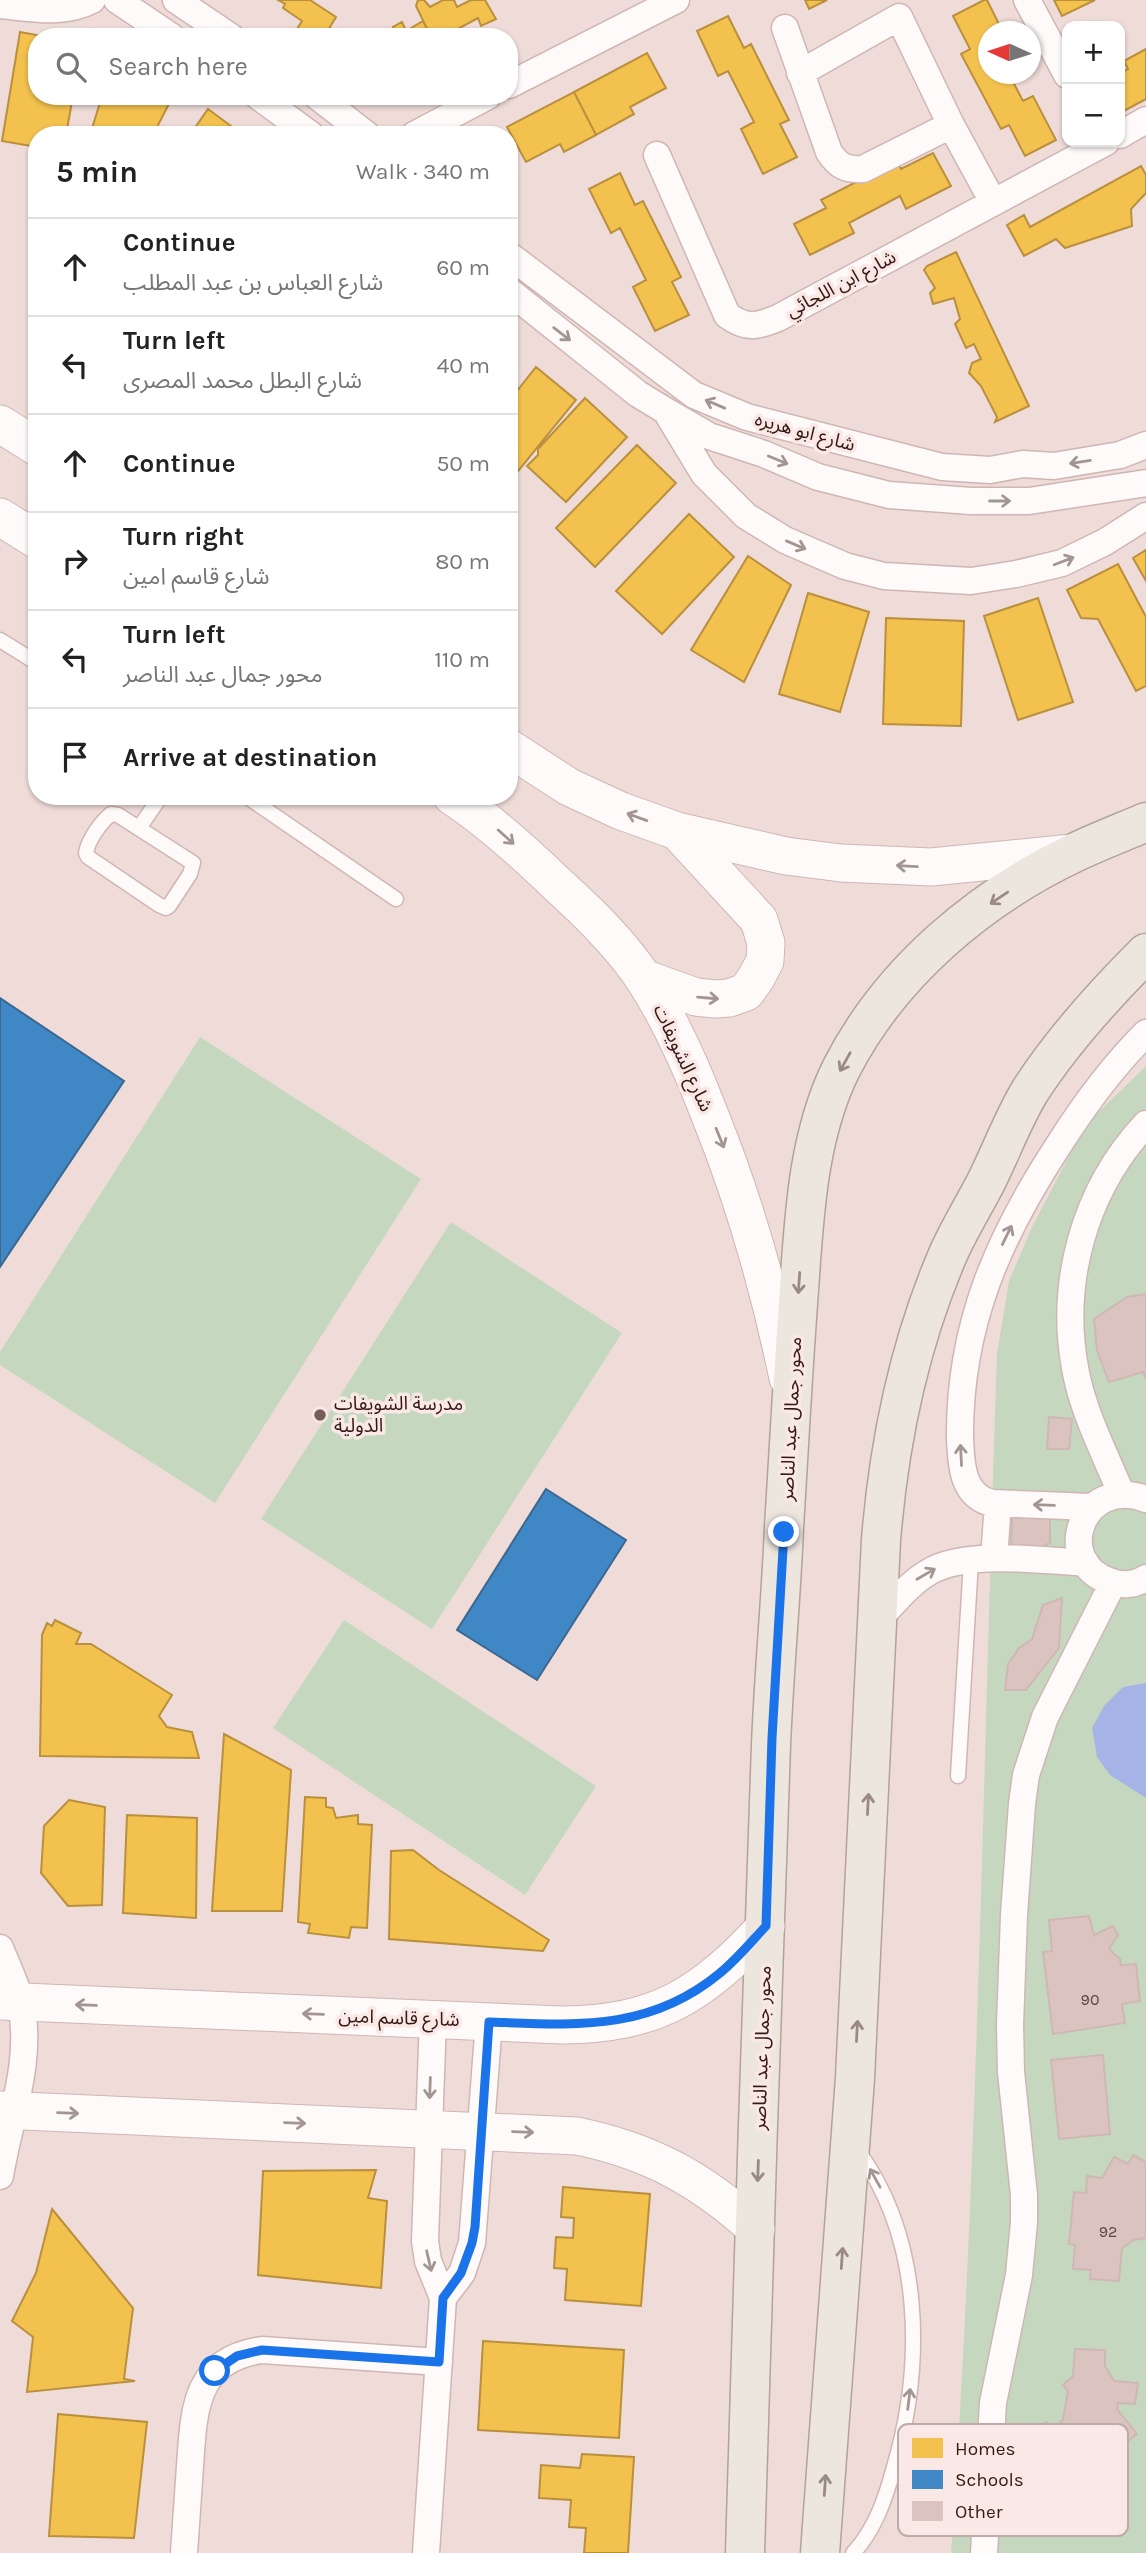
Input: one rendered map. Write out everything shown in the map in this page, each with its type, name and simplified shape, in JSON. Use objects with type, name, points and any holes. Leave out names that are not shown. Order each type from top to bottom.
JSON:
[{"type":"main road","points":[[0,424],[28,441]]},
{"type":"main road","points":[[0,517],[28,534]]},
{"type":"main road","points":[[518,754],[569,787],[621,811],[677,831],[786,856],[841,863],[931,867],[1073,853]]},
{"type":"main road","name":"شارع الشويفات","points":[[465,805],[484,818],[590,914],[643,978],[687,1056],[726,1153],[763,1272],[791,1394]]},
{"type":"main road","name":"محور جمال عبد الناصر","points":[[745,2553],[772,1738],[791,1394],[813,1156],[827,1103],[841,1069],[893,988],[930,952],[987,906],[1073,853],[1146,822]]},
{"type":"main road","points":[[643,978],[696,997],[729,998],[746,992],[765,961],[766,943],[759,920],[677,831]]},
{"type":"main road","points":[[820,2553],[850,2139],[886,1481],[900,1403],[921,1326],[950,1252],[1030,1092],[1072,1035],[1146,953]]},
{"type":"main road","name":"شارع قاسم امين","points":[[10,2002],[585,2024],[634,2018],[679,2000],[720,1973],[766,1926]]},
{"type":"main road","points":[[6,2110],[577,2136],[633,2151],[678,2171],[712,2191],[756,2229]]},
{"type":"street","points":[[0,5],[60,10],[79,7],[92,0]]},
{"type":"street","points":[[117,0],[159,28]]},
{"type":"street","points":[[176,0],[218,28]]},
{"type":"street","points":[[518,80],[676,0]]},
{"type":"street","points":[[1027,0],[1062,66]]},
{"type":"street","points":[[800,73],[899,17],[951,125],[993,202]]},
{"type":"street","points":[[785,28],[829,152],[837,163],[849,170],[863,169],[951,125]]},
{"type":"street","points":[[270,105],[299,126]]},
{"type":"street","points":[[329,105],[355,126]]},
{"type":"street","points":[[431,126],[471,105]]},
{"type":"street","name":"شارع ابن اللجائي","points":[[1125,131],[1146,120]]},
{"type":"street","name":"شارع ابن اللجائي","points":[[657,155],[727,315],[741,325],[761,325],[1094,147]]},
{"type":"street","name":"شارع ابو هريره","points":[[518,262],[694,395],[747,417],[942,467],[990,470],[1023,464],[1054,466],[1120,455],[1146,446]]},
{"type":"street","name":"شارع ابو هريره","points":[[518,298],[638,394],[666,411],[709,436],[818,477],[889,495],[971,501],[1028,501],[1146,483]]},
{"type":"street","points":[[666,411],[704,474],[746,516],[785,540],[845,566],[884,576],[971,581],[1016,574],[1062,563],[1105,542],[1146,516]]},
{"type":"street","points":[[1091,1507],[998,1504],[982,1500],[972,1492],[962,1469],[961,1396],[965,1363],[979,1303],[989,1271],[1006,1237],[1044,1167],[1098,1087],[1146,1033]]},
{"type":"street","points":[[1144,1580],[1126,1584],[1102,1579],[1086,1563],[1080,1549],[1079,1534],[1091,1507],[1100,1500],[1134,1496],[1087,1410],[1076,1374],[1070,1337],[1070,1300],[1083,1230],[1099,1190],[1118,1156],[1146,1124]]},
{"type":"street","points":[[983,1560],[998,1504]]},
{"type":"street","points":[[877,1620],[912,1583],[932,1570],[983,1560],[1086,1563]]},
{"type":"street","points":[[992,2424],[993,2403],[1019,2274],[1024,2222],[1024,2195],[1011,2072],[1010,2025],[1014,1914],[1023,1794],[1028,1766],[1045,1717],[1113,1583]]},
{"type":"street","points":[[0,1948],[10,2002],[24,2024],[24,2057],[6,2110],[0,2176]]},
{"type":"street","points":[[426,2553],[443,2298],[428,2261],[425,2221],[433,2019]]},
{"type":"street","points":[[443,2298],[461,2273],[475,2227],[489,2022]]},
{"type":"street","points":[[184,2553],[195,2405],[206,2381],[225,2362],[262,2350],[439,2362]]},
{"type":"lane","points":[[0,640],[28,657]]},
{"type":"lane","points":[[139,828],[155,805]]},
{"type":"lane","points":[[259,805],[396,899]]},
{"type":"lane","points":[[111,814],[118,815],[139,828],[192,863],[190,874],[166,908],[92,860],[86,853],[99,828],[111,814]]},
{"type":"lane","points":[[958,1776],[983,1560]]},
{"type":"lane","points":[[850,2139],[874,2175],[893,2214],[910,2291],[913,2330],[905,2424]]},
{"type":"lane","points":[[853,2553],[874,2521],[898,2454]]},
{"type":"green space","points":[[200,1037],[421,1179],[215,1503],[0,1365],[0,1352]]},
{"type":"green space","points":[[1146,1066],[1146,2553],[951,2553],[952,2536],[1128,2536],[1128,2424],[959,2424],[974,2103],[997,1353],[1009,1281],[1031,1229],[1085,1125]]},
{"type":"green space","points":[[451,1222],[622,1333],[432,1629],[261,1519]]},
{"type":"green space","points":[[344,1620],[596,1786],[525,1895],[273,1728]]},
{"type":"water","points":[[1146,1683],[1146,1798],[1110,1775],[1097,1757],[1092,1728],[1104,1706],[1123,1687]]},
{"type":"building: Homes","points":[[278,0],[310,0],[336,17],[329,28],[298,28],[302,21],[283,8],[285,4]]},
{"type":"building: Homes","points":[[418,0],[424,0],[430,7],[443,0],[454,0],[457,7],[471,0],[485,0],[496,19],[481,26],[478,18],[460,28],[427,28],[416,6]]},
{"type":"building: Homes","points":[[805,0],[827,0],[809,9]]},
{"type":"building: Homes","points":[[987,0],[998,21],[978,21],[978,84],[1014,84],[1023,101],[1033,96],[1056,140],[1025,156],[1009,125],[1001,129],[961,54],[970,49],[953,16]]},
{"type":"building: Homes","points":[[1054,0],[1095,0],[1062,16]]},
{"type":"building: Homes","points":[[728,16],[744,48],[751,44],[789,120],[780,124],[797,157],[763,174],[741,129],[754,122],[728,71],[718,76],[697,31]]},
{"type":"building: Homes","points":[[423,21],[426,28],[411,28]]},
{"type":"building: Homes","points":[[402,22],[405,28],[394,28],[393,27]]},
{"type":"building: Homes","points":[[20,32],[28,33],[28,105],[71,105],[68,126],[28,126],[28,145],[2,141]]},
{"type":"building: Homes","points":[[1146,49],[1146,99],[1125,110],[1125,70],[1128,69],[1125,60]]},
{"type":"building: Homes","points":[[647,53],[666,88],[630,107],[634,114],[596,135],[574,92]]},
{"type":"building: Homes","points":[[574,92],[596,135],[564,152],[560,144],[526,162],[518,147],[518,126],[509,126]]},
{"type":"building: Homes","points":[[99,105],[168,105],[158,126],[93,126]]},
{"type":"building: Homes","points":[[208,109],[231,126],[196,126]]},
{"type":"building: Homes","points":[[933,153],[951,186],[906,209],[900,196],[849,223],[854,233],[810,255],[794,224],[826,208],[821,200],[897,161],[901,169]]},
{"type":"building: Homes","points":[[1141,166],[1146,175],[1146,193],[1131,209],[1132,226],[1065,248],[1056,239],[1024,256],[1007,225],[1024,215],[1030,227]]},
{"type":"building: Homes","points":[[620,173],[635,205],[643,201],[681,277],[672,282],[689,315],[655,331],[633,287],[646,280],[620,228],[611,233],[589,189]]},
{"type":"building: Homes","points":[[956,252],[1029,406],[995,422],[997,417],[981,386],[969,373],[972,363],[981,359],[974,344],[966,348],[955,324],[960,319],[954,298],[933,304],[930,293],[935,288],[924,270]]},
{"type":"building: Homes","points":[[536,367],[576,400],[518,471],[518,390]]},
{"type":"building: Homes","points":[[585,398],[627,437],[566,502],[527,466],[538,455],[538,449]]},
{"type":"building: Homes","points":[[637,445],[676,483],[595,567],[556,528]]},
{"type":"building: Homes","points":[[689,514],[734,557],[662,634],[616,591]]},
{"type":"building: Homes","points":[[1146,550],[1146,581],[1133,558]]},
{"type":"building: Homes","points":[[748,556],[791,585],[744,682],[691,650]]},
{"type":"building: Homes","points":[[1118,564],[1146,617],[1146,686],[1136,691],[1098,619],[1081,618],[1067,590]]},
{"type":"building: Homes","points":[[808,593],[869,612],[840,712],[779,694]]},
{"type":"building: Homes","points":[[1038,598],[1073,702],[1018,720],[984,616]]},
{"type":"building: Homes","points":[[886,618],[964,621],[961,726],[883,724]]},
{"type":"building: Homes","points":[[55,1620],[81,1633],[76,1644],[91,1644],[172,1695],[159,1716],[167,1727],[192,1732],[199,1758],[40,1756],[42,1635],[47,1623],[52,1626]]},
{"type":"building: Homes","points":[[224,1734],[291,1770],[282,1911],[212,1911]]},
{"type":"building: Homes","points":[[305,1797],[326,1798],[326,1807],[333,1808],[336,1818],[358,1815],[358,1824],[372,1825],[367,1928],[351,1927],[349,1938],[308,1933],[310,1924],[298,1922]]},
{"type":"building: Homes","points":[[69,1800],[105,1807],[102,1905],[68,1906],[41,1873],[44,1826]]},
{"type":"building: Homes","points":[[127,1815],[197,1818],[196,1918],[123,1913]]},
{"type":"building: Homes","points":[[413,1850],[439,1870],[549,1940],[543,1951],[389,1939],[391,1851]]},
{"type":"building: Homes","points":[[376,2170],[368,2198],[387,2201],[381,2288],[258,2275],[263,2171]]},
{"type":"building: Homes","points":[[563,2187],[650,2194],[641,2306],[565,2300],[567,2269],[554,2268],[556,2237],[573,2238],[574,2218],[561,2217]]},
{"type":"building: Homes","points":[[52,2209],[133,2308],[124,2379],[135,2381],[27,2392],[33,2337],[12,2321],[36,2273]]},
{"type":"building: Homes","points":[[483,2341],[624,2350],[619,2438],[478,2430]]},
{"type":"building: Homes","points":[[58,2414],[147,2422],[134,2538],[49,2536]]},
{"type":"building: Homes","points":[[582,2454],[634,2457],[628,2553],[584,2553],[586,2528],[569,2527],[571,2500],[539,2498],[541,2465],[580,2468]]},
{"type":"building: Schools","points":[[0,998],[124,1081],[0,1267]]},
{"type":"building: Schools","points":[[546,1489],[626,1540],[537,1680],[457,1630]]},
{"type":"building: Other","points":[[1146,1294],[1146,1379],[1143,1372],[1109,1382],[1097,1350],[1094,1319],[1127,1297]]},
{"type":"building: Other","points":[[1049,1417],[1072,1419],[1069,1449],[1047,1449]]},
{"type":"building: Other","points":[[1012,1512],[1050,1514],[1050,1543],[1045,1545],[1044,1557],[1011,1551]]},
{"type":"building: Other","points":[[1062,1598],[1059,1648],[1026,1690],[1005,1690],[1008,1664],[1019,1648],[1032,1639],[1043,1605]]},
{"type":"building: Other","points":[[1089,1916],[1094,1935],[1113,1926],[1118,1935],[1109,1949],[1120,1959],[1121,1965],[1136,1964],[1140,2001],[1122,2004],[1125,2023],[1053,2034],[1043,1952],[1052,1951],[1049,1920]]},
{"type":"building: Other","points":[[1103,2055],[1110,2134],[1059,2139],[1051,2060]]},
{"type":"building: Other","points":[[1133,2155],[1146,2162],[1146,2238],[1134,2240],[1122,2248],[1119,2281],[1090,2279],[1091,2270],[1073,2269],[1075,2245],[1069,2244],[1074,2192],[1086,2193],[1087,2176],[1102,2178],[1114,2157],[1128,2164]]},
{"type":"building: Other","points":[[1075,2349],[1105,2350],[1105,2366],[1114,2381],[1138,2383],[1135,2404],[1118,2403],[1117,2409],[1137,2434],[1128,2441],[1128,2424],[1058,2424],[1063,2420],[1068,2391],[1063,2385],[1073,2376]]},
{"type":"place","name":"مدرسة الشويفات الدولية","points":[[320,1415]]},
{"type":"route","points":[[215,2371],[237,2356],[262,2350],[439,2362],[443,2298],[453,2286],[468,2258],[475,2227],[489,2022],[562,2025],[634,2018],[657,2010],[700,1988],[736,1958],[766,1926],[772,1738],[784,1532]]}]
